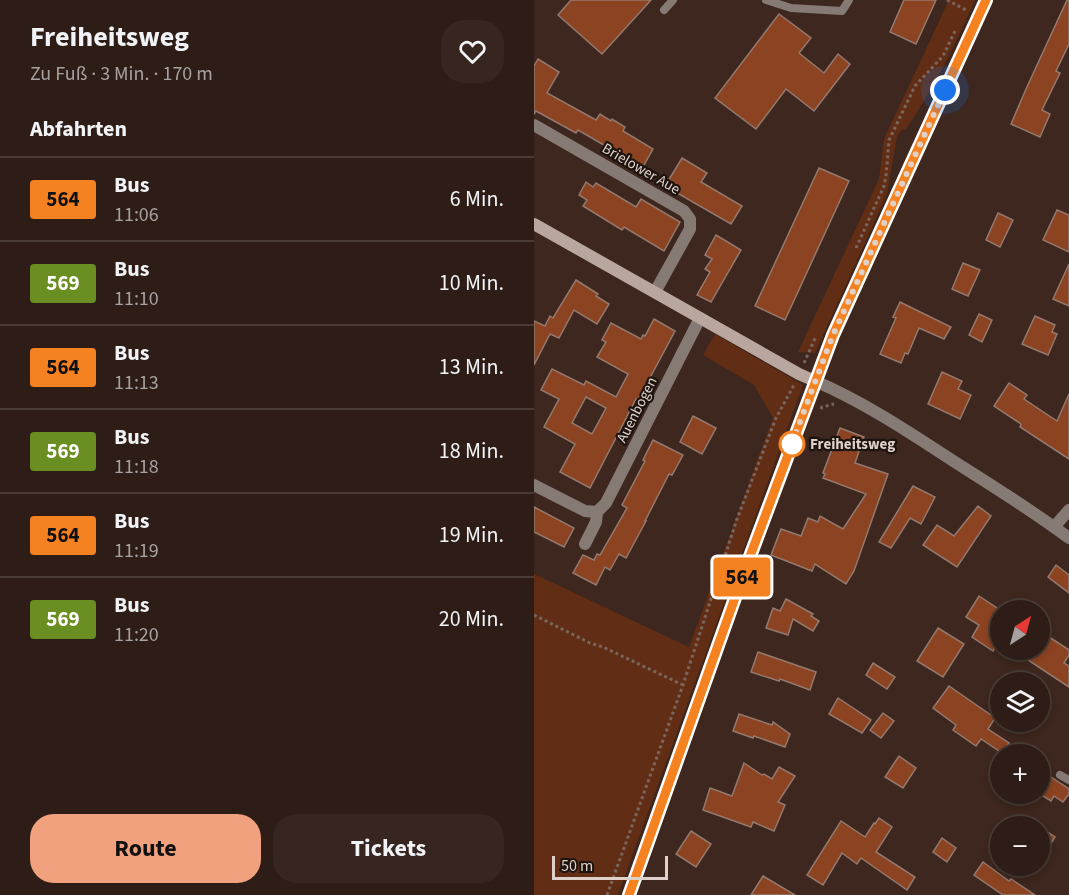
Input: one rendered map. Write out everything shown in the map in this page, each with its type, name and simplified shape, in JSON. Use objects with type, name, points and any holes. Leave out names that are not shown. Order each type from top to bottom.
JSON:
[{"type":"main road","points":[[629,895],[746,567],[833,335],[986,0]]},
{"type":"main road","points":[[534,224],[815,381]]},
{"type":"street","name":"Brielower Aue","points":[[534,125],[684,211],[690,219],[690,229],[655,292]]},
{"type":"street","name":"Auenbogen","points":[[585,544],[596,522],[597,512],[606,503],[700,318]]},
{"type":"street","points":[[815,381],[843,394],[900,427],[1069,538]]},
{"type":"street","points":[[534,485],[585,511],[597,512]]},
{"type":"street","points":[[1054,527],[1069,510]]},
{"type":"lane","points":[[664,10],[673,0]]},
{"type":"lane","points":[[766,0],[791,8],[842,11],[849,0]]},
{"type":"lane","points":[[1060,774],[1069,780]]},
{"type":"path","points":[[948,0],[966,10],[961,19]]},
{"type":"path","points":[[856,249],[884,186],[890,140],[915,87],[943,56],[956,28]]},
{"type":"path","points":[[607,895],[683,685],[737,519],[776,418],[818,332]]},
{"type":"path","points":[[817,415],[822,407],[836,403],[843,394]]},
{"type":"path","points":[[534,615],[683,685]]},
{"type":"shaded area","points":[[949,0],[975,0],[935,83],[905,130],[902,129],[897,136],[887,194],[815,353],[798,352],[879,179],[884,139]]},
{"type":"shaded area","points":[[715,334],[803,385],[618,895],[534,895],[534,574],[689,647],[773,418],[754,385],[703,355]]},
{"type":"building","points":[[571,0],[651,0],[602,54],[558,15]]},
{"type":"building","points":[[904,0],[936,0],[916,44],[890,32]]},
{"type":"building","points":[[1067,0],[1069,0],[1069,44],[1056,71],[1060,73],[1042,110],[1050,114],[1040,137],[1011,124]]},
{"type":"building","points":[[779,14],[811,38],[799,53],[824,73],[838,54],[850,64],[814,111],[786,89],[756,129],[715,98]]},
{"type":"building","points":[[538,59],[559,72],[547,93],[596,120],[600,114],[611,121],[612,119],[625,127],[623,131],[653,149],[640,172],[613,156],[616,152],[578,130],[576,133],[536,111],[534,114],[534,66]]},
{"type":"building","points":[[682,158],[707,173],[701,182],[742,206],[731,224],[665,186]]},
{"type":"building","points":[[819,168],[849,181],[785,320],[755,306]]},
{"type":"building","points":[[586,182],[593,187],[596,183],[636,207],[641,199],[680,222],[664,251],[624,227],[622,230],[583,206],[587,200],[579,195]]},
{"type":"building","points":[[1057,210],[1069,215],[1069,252],[1043,240]]},
{"type":"building","points":[[998,213],[1013,220],[1000,247],[986,240]]},
{"type":"building","points":[[716,235],[741,250],[711,302],[697,295],[710,272],[705,269],[712,259],[705,255]]},
{"type":"building","points":[[963,263],[980,270],[968,296],[952,289]]},
{"type":"building","points":[[1069,264],[1069,306],[1053,299]]},
{"type":"building","points":[[576,280],[609,304],[597,324],[574,310],[559,338],[550,334],[534,365],[534,321],[545,326],[550,316],[553,318]]},
{"type":"building","points":[[900,302],[951,327],[944,339],[919,328],[908,354],[905,353],[901,363],[880,354],[896,318],[893,317]]},
{"type":"building","points":[[979,314],[992,320],[982,342],[969,335]]},
{"type":"building","points":[[1035,316],[1055,325],[1052,332],[1057,334],[1048,355],[1022,344]]},
{"type":"building","points":[[654,319],[675,331],[638,400],[636,399],[590,488],[560,472],[575,444],[544,427],[559,399],[541,390],[552,369],[584,385],[586,381],[616,397],[628,374],[597,357],[606,342],[602,340],[611,323],[641,339],[643,335],[645,336]],"holes":[[[586,397],[606,408],[592,434],[572,423]]]},
{"type":"building","points":[[942,372],[962,381],[958,389],[971,395],[960,419],[928,404]]},
{"type":"building","points":[[1009,383],[1027,395],[1024,399],[1057,421],[1069,394],[1069,459],[1020,427],[1021,424],[994,406]]},
{"type":"building","points":[[693,416],[716,428],[702,454],[680,442]]},
{"type":"building","points":[[840,428],[864,437],[855,463],[888,474],[854,571],[846,584],[815,564],[812,571],[771,555],[781,529],[801,536],[808,518],[818,522],[820,516],[843,529],[866,494],[823,478]]},
{"type":"building","points":[[653,440],[683,455],[672,475],[669,474],[626,558],[619,554],[610,570],[605,567],[596,585],[573,573],[583,555],[594,560],[597,554],[600,555],[627,508],[622,505],[645,461],[643,460]]},
{"type":"building","points":[[913,486],[935,497],[921,524],[910,518],[891,548],[879,542]]},
{"type":"building","points":[[978,506],[991,516],[957,567],[923,545],[937,525],[954,536]]},
{"type":"building","points":[[534,507],[574,528],[564,547],[534,532]]},
{"type":"building","points":[[1056,565],[1069,575],[1069,593],[1048,577]]},
{"type":"building","points":[[979,596],[990,603],[990,649],[972,637],[979,625],[966,617]]},
{"type":"building","points":[[786,599],[813,614],[811,616],[819,621],[813,631],[793,619],[788,635],[766,628],[773,608],[780,611]]},
{"type":"building","points":[[938,628],[964,644],[943,677],[917,661]]},
{"type":"building","points":[[1050,638],[1069,650],[1064,663],[1069,666],[1069,687],[1050,674],[1050,672],[1046,672],[1028,660],[1050,660]]},
{"type":"building","points":[[758,652],[816,672],[810,690],[751,672]]},
{"type":"building","points":[[873,663],[895,677],[887,689],[866,675]]},
{"type":"building","points":[[949,686],[990,715],[988,729],[990,732],[1009,743],[990,745],[981,739],[976,746],[953,730],[956,725],[933,708]]},
{"type":"building","points":[[838,698],[871,720],[862,733],[829,714]]},
{"type":"building","points":[[883,713],[894,721],[881,738],[870,730]]},
{"type":"building","points":[[739,714],[772,725],[773,722],[790,734],[785,747],[733,731]]},
{"type":"building","points":[[899,756],[916,768],[903,788],[885,777]]},
{"type":"building","points":[[744,763],[772,779],[779,767],[795,776],[778,802],[785,805],[774,831],[753,822],[751,827],[703,810],[710,788],[732,796]]},
{"type":"building","points":[[1051,777],[1069,789],[1069,794],[1063,802],[1054,796],[1050,800]]},
{"type":"building","points":[[879,818],[892,827],[876,852],[915,877],[907,890],[861,858],[857,864],[842,853],[823,885],[807,875],[841,821],[865,837]]},
{"type":"building","points":[[691,831],[711,844],[696,867],[676,854]]},
{"type":"building","points":[[1050,834],[1055,837],[1050,845]]},
{"type":"building","points":[[942,838],[956,848],[947,862],[933,852]]},
{"type":"building","points":[[983,862],[990,867],[990,876],[1002,876],[1009,881],[1011,879],[1035,895],[1003,895],[974,875]]},
{"type":"building","points":[[763,876],[795,895],[751,895]]},
{"type":"bus line","name":"564","points":[[629,895],[746,567],[833,335],[986,0]]},
{"type":"place","name":"Freiheitsweg","points":[[792,444]]},
{"type":"route","points":[[792,444],[790,448],[833,335],[945,90]]}]
